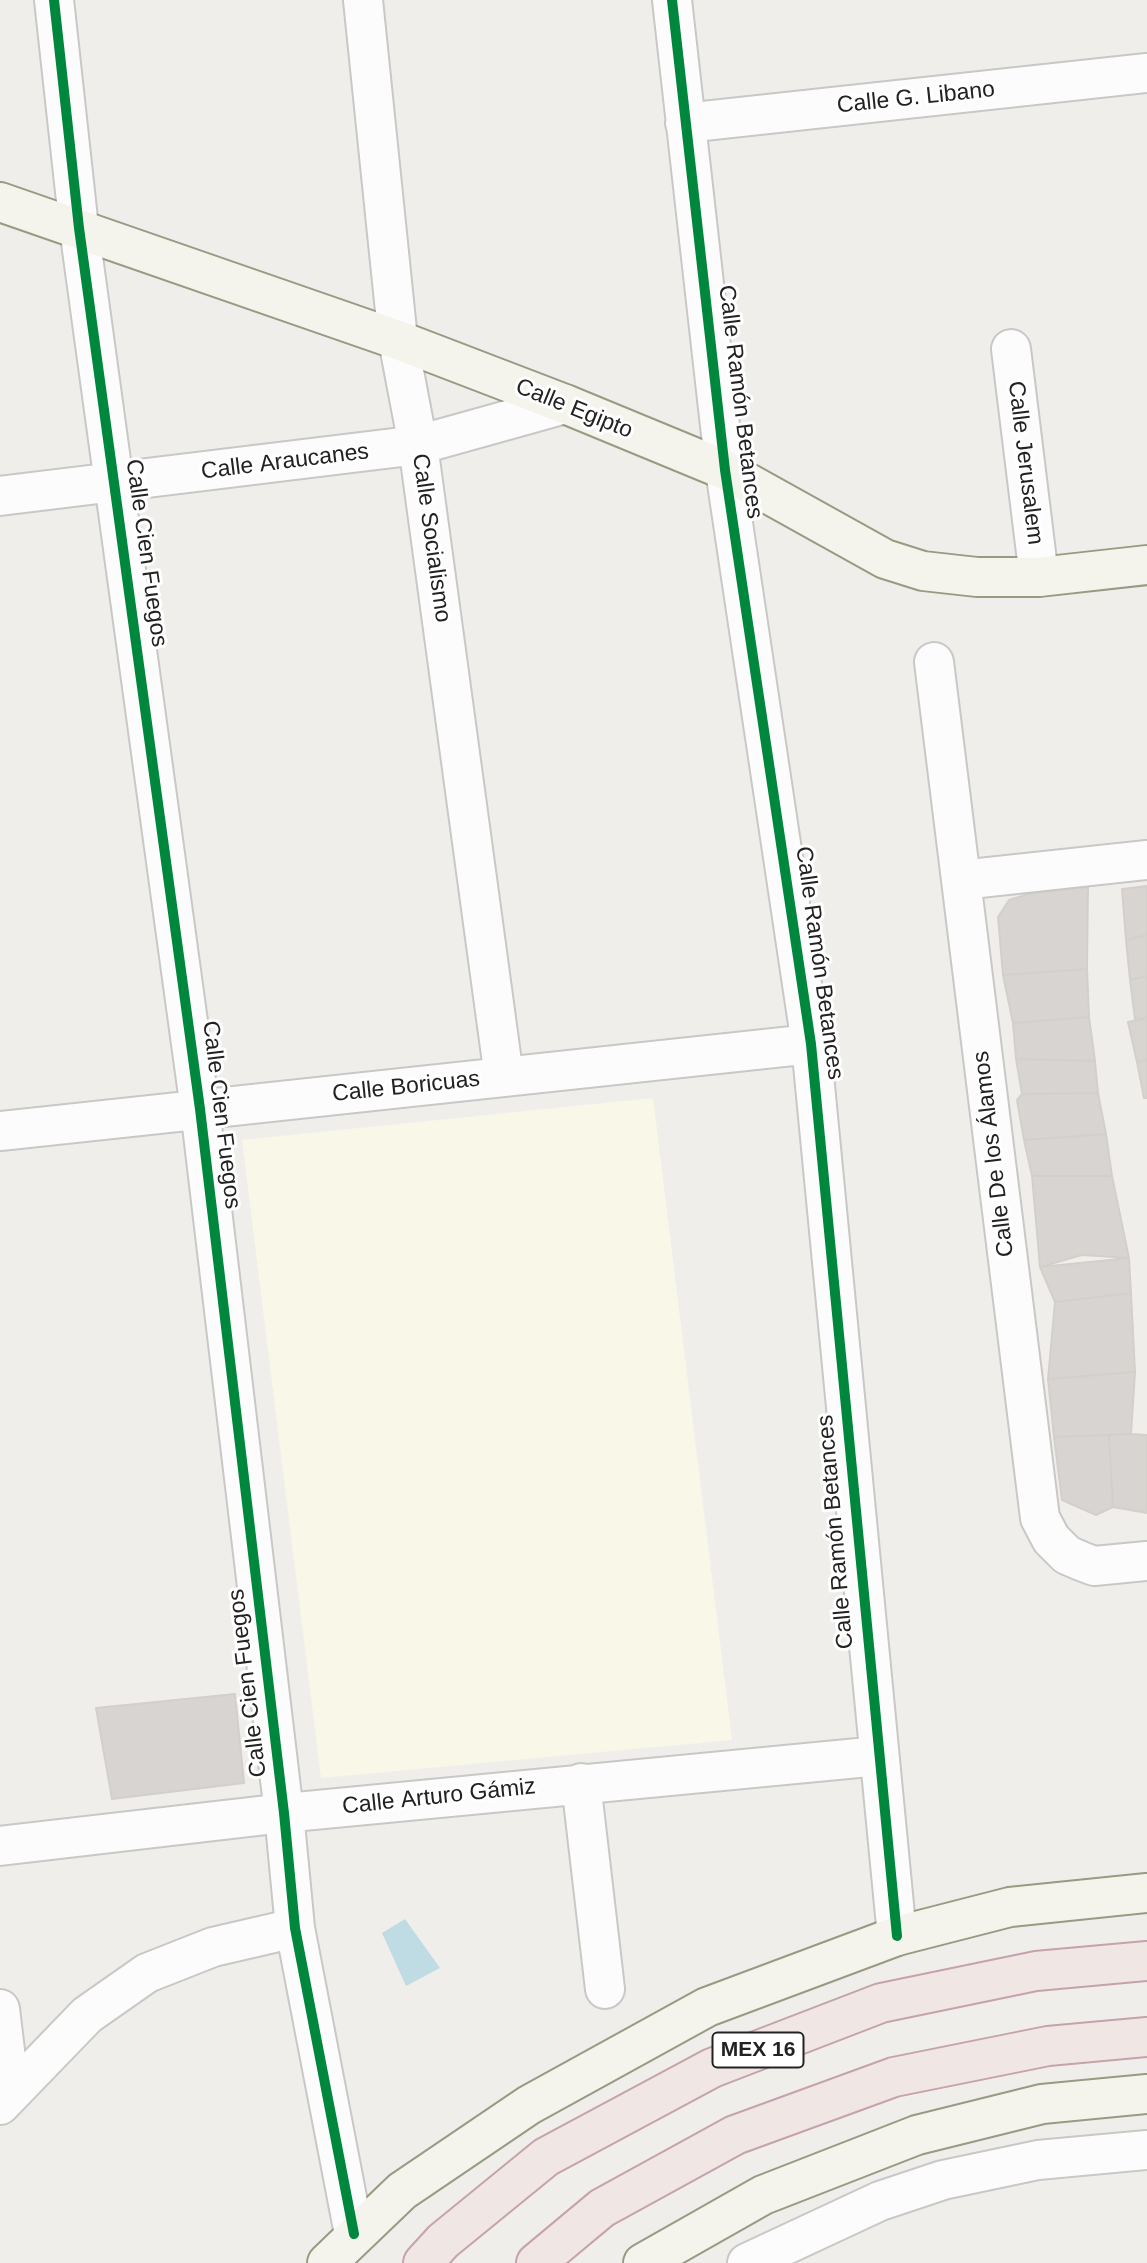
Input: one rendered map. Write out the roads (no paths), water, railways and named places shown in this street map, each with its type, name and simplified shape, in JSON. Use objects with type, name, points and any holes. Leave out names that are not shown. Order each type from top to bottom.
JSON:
[{"type":"highway","name":"MEX 16","points":[[423,2263],[443,2241],[546,2157],[712,2068],[881,2003],[1036,1971],[1147,1961]]},
{"type":"highway","points":[[536,2263],[601,2208],[747,2131],[894,2077],[1048,2046],[1147,2037]]},
{"type":"main road","name":"Calle Egipto","points":[[0,202],[398,340],[565,404],[725,470],[885,559],[923,571],[1039,577],[1147,565]]},
{"type":"main road","points":[[327,2263],[354,2234],[402,2191],[529,2105],[707,2007],[897,1936],[1010,1907],[1147,1893]]},
{"type":"main road","points":[[643,2263],[763,2195],[918,2135],[1042,2104],[1147,2094]]},
{"type":"street","name":"Calle Cien Fuegos","points":[[54,0],[79,228],[200,1109],[284,1813],[295,1928],[354,2234]]},
{"type":"street","name":"Calle Socialismo","points":[[363,0],[398,340],[418,445],[504,1077]]},
{"type":"street","name":"Calle Ramón Betances","points":[[673,0],[725,470],[811,1044],[897,1936]]},
{"type":"street","name":"Calle G. Libano","points":[[685,123],[1147,73]]},
{"type":"street","name":"Calle Jerusalem","points":[[1010,349],[1039,577]]},
{"type":"street","name":"Calle Araucanes","points":[[0,496],[418,445],[565,404]]},
{"type":"street","name":"Calle De los Álamos","points":[[934,662],[1040,1518],[1051,1539],[1068,1555],[1094,1566],[1147,1561]]},
{"type":"street","points":[[961,880],[1147,860]]},
{"type":"street","name":"Calle Boricuas","points":[[0,1131],[811,1044]]},
{"type":"street","name":"Calle Arturo Gámiz","points":[[0,1846],[284,1813],[879,1756]]},
{"type":"street","points":[[581,1783],[605,1989]]},
{"type":"street","points":[[5,2098],[87,2015],[147,1973],[213,1947],[295,1928]]},
{"type":"street","points":[[0,2009],[5,2098]]},
{"type":"street","points":[[747,2263],[880,2201],[943,2180],[1038,2160],[1147,2150]]},
{"type":"street","points":[[862,2156],[880,2201]]},
{"type":"water","points":[[405,1919],[440,1968],[406,1986],[382,1933]]}]
